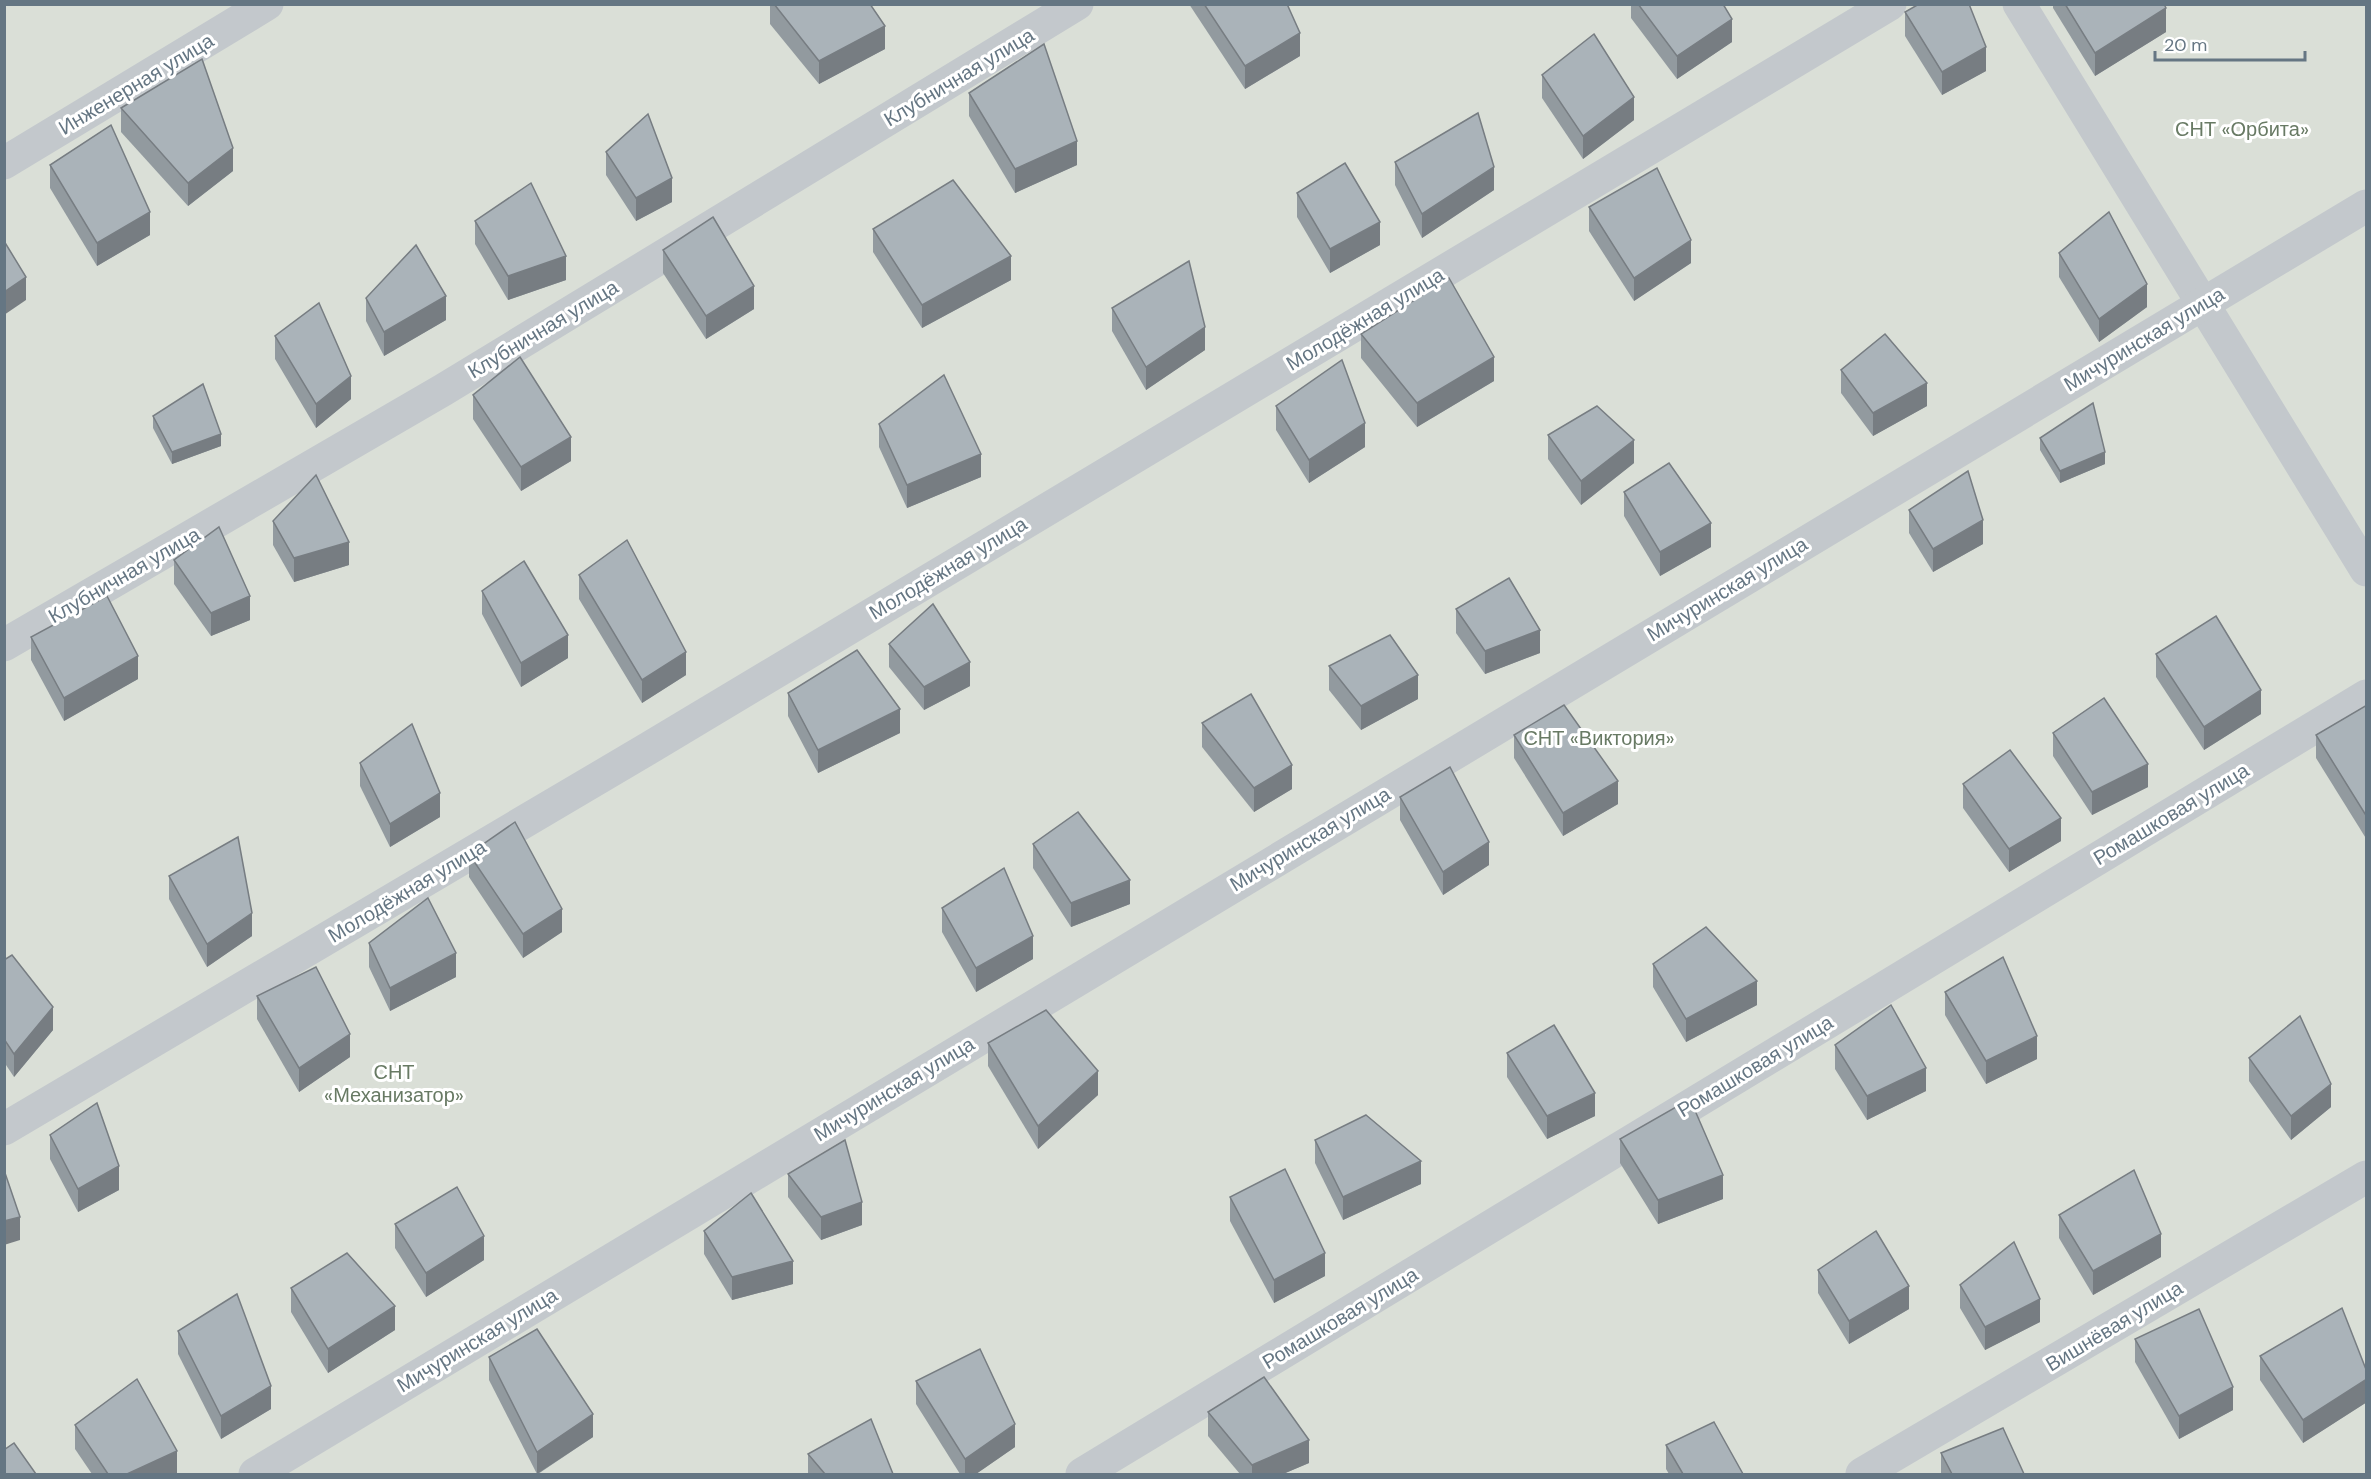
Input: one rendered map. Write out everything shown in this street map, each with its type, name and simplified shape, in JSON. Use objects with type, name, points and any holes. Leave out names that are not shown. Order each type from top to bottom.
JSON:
[{"type":"street","name":"Инженерная улица","points":[[4,163],[267,4]]},
{"type":"street","name":"Клубничная улица","points":[[4,645],[443,390],[1077,4]]},
{"type":"street","name":"Молодёжная улица","points":[[4,1129],[638,754],[1890,4]]},
{"type":"street","points":[[2019,4],[2367,570]]},
{"type":"street","name":"Мичуринская улица","points":[[255,1474],[2367,206]]},
{"type":"street","name":"Ромашковая улица","points":[[1082,1474],[2367,696]]},
{"type":"street","name":"Вишнёвая улица","points":[[1862,1474],[2367,1177]]},
{"type":"green space","name":"СНТ «Виктория»","points":[[5,5],[2366,5],[2366,1474],[5,1474]]},
{"type":"building","points":[[774,4],[870,4],[885,26],[819,61]]},
{"type":"building","points":[[1204,4],[1287,4],[1300,33],[1245,66]]},
{"type":"building","points":[[1638,4],[1723,4],[1732,19],[1677,56]]},
{"type":"building","points":[[1919,4],[1969,4],[1986,47],[1942,72],[1905,12]]},
{"type":"building","points":[[2065,4],[2164,4],[2166,8],[2095,53]]},
{"type":"building","points":[[1594,34],[1634,97],[1583,136],[1542,75]]},
{"type":"building","points":[[1044,44],[1077,141],[1015,169],[969,93]]},
{"type":"building","points":[[202,59],[233,148],[188,183],[121,108]]},
{"type":"building","points":[[1478,113],[1494,167],[1422,214],[1395,162]]},
{"type":"building","points":[[648,114],[672,178],[636,198],[606,152]]},
{"type":"building","points":[[111,125],[150,212],[97,243],[50,165]]},
{"type":"building","points":[[1345,163],[1380,222],[1330,249],[1297,193]]},
{"type":"building","points":[[1657,168],[1691,240],[1634,278],[1589,207]]},
{"type":"building","points":[[953,180],[1011,256],[922,305],[873,229]]},
{"type":"building","points":[[531,183],[566,256],[508,276],[475,221]]},
{"type":"building","points":[[2109,212],[2147,284],[2099,319],[2059,253]]},
{"type":"building","points":[[713,217],[754,286],[706,316],[663,250]]},
{"type":"building","points":[[4,241],[26,277],[4,292]]},
{"type":"building","points":[[416,245],[446,296],[384,332],[366,298]]},
{"type":"building","points":[[1189,261],[1205,327],[1146,367],[1112,308]]},
{"type":"building","points":[[1449,278],[1494,357],[1417,403],[1361,334]]},
{"type":"building","points":[[319,303],[351,376],[316,404],[275,336]]},
{"type":"building","points":[[1885,334],[1927,383],[1873,413],[1841,370]]},
{"type":"building","points":[[520,357],[571,437],[521,467],[473,395]]},
{"type":"building","points":[[1342,360],[1365,423],[1309,460],[1276,406]]},
{"type":"building","points":[[944,375],[981,454],[907,485],[879,424]]},
{"type":"building","points":[[203,384],[221,434],[172,452],[153,416]]},
{"type":"building","points":[[2093,403],[2105,452],[2060,471],[2040,438]]},
{"type":"building","points":[[1597,406],[1634,440],[1581,481],[1548,435]]},
{"type":"building","points":[[1669,463],[1711,523],[1660,552],[1624,492]]},
{"type":"building","points":[[1968,471],[1983,520],[1933,549],[1909,510]]},
{"type":"building","points":[[316,475],[349,542],[294,558],[273,521]]},
{"type":"building","points":[[219,527],[250,596],[211,613],[174,560]]},
{"type":"building","points":[[627,540],[686,652],[642,680],[579,575]]},
{"type":"building","points":[[524,561],[568,635],[521,663],[482,591]]},
{"type":"building","points":[[1509,578],[1540,630],[1485,651],[1456,609]]},
{"type":"building","points":[[107,596],[138,656],[64,698],[31,637]]},
{"type":"building","points":[[933,604],[970,662],[924,687],[889,644]]},
{"type":"building","points":[[2216,616],[2261,690],[2204,727],[2156,654]]},
{"type":"building","points":[[1390,635],[1418,675],[1361,706],[1329,666]]},
{"type":"building","points":[[857,650],[900,709],[818,750],[788,693]]},
{"type":"building","points":[[1251,694],[1292,765],[1254,788],[1202,723]]},
{"type":"building","points":[[2104,698],[2148,764],[2092,792],[2053,733]]},
{"type":"building","points":[[1564,705],[1618,781],[1563,813],[1514,735]]},
{"type":"building","points":[[2367,705],[2367,817],[2316,735]]},
{"type":"building","points":[[412,724],[440,793],[390,824],[360,763]]},
{"type":"building","points":[[2010,750],[2061,818],[2009,849],[1963,784]]},
{"type":"building","points":[[1450,767],[1489,842],[1443,872],[1400,797]]},
{"type":"building","points":[[1078,812],[1130,880],[1071,903],[1033,844]]},
{"type":"building","points":[[515,822],[562,909],[523,934],[469,854]]},
{"type":"building","points":[[238,837],[252,913],[207,944],[169,876]]},
{"type":"building","points":[[1004,868],[1033,936],[976,968],[942,908]]},
{"type":"building","points":[[428,898],[456,953],[390,988],[369,943]]},
{"type":"building","points":[[1706,927],[1757,981],[1686,1019],[1653,964]]},
{"type":"building","points":[[12,955],[53,1007],[14,1054],[4,1039],[4,960]]},
{"type":"building","points":[[2003,957],[2037,1036],[1986,1061],[1945,992]]},
{"type":"building","points":[[316,967],[350,1034],[299,1068],[257,996]]},
{"type":"building","points":[[1891,1005],[1926,1068],[1867,1096],[1835,1045]]},
{"type":"building","points":[[1046,1010],[1098,1071],[1038,1126],[988,1043]]},
{"type":"building","points":[[2300,1016],[2331,1084],[2291,1116],[2249,1058]]},
{"type":"building","points":[[1554,1025],[1595,1093],[1547,1116],[1507,1053]]},
{"type":"building","points":[[1690,1099],[1723,1175],[1658,1200],[1620,1139]]},
{"type":"building","points":[[97,1103],[119,1166],[78,1189],[50,1135]]},
{"type":"building","points":[[1366,1115],[1421,1161],[1343,1197],[1315,1140]]},
{"type":"building","points":[[845,1140],[862,1202],[821,1217],[788,1174]]},
{"type":"building","points":[[1285,1169],[1325,1253],[1274,1280],[1230,1197]]},
{"type":"building","points":[[4,1170],[20,1217],[4,1221]]},
{"type":"building","points":[[2134,1170],[2161,1234],[2093,1271],[2059,1215]]},
{"type":"building","points":[[457,1187],[484,1236],[426,1273],[395,1224]]},
{"type":"building","points":[[751,1193],[793,1261],[732,1277],[704,1231]]},
{"type":"building","points":[[1876,1231],[1909,1286],[1849,1321],[1818,1270]]},
{"type":"building","points":[[2014,1242],[2040,1299],[1985,1327],[1960,1285]]},
{"type":"building","points":[[347,1253],[395,1306],[328,1349],[291,1288]]},
{"type":"building","points":[[237,1294],[271,1386],[221,1416],[178,1331]]},
{"type":"building","points":[[2342,1308],[2367,1372],[2367,1379],[2303,1420],[2260,1356]]},
{"type":"building","points":[[2199,1309],[2233,1387],[2179,1416],[2135,1339]]},
{"type":"building","points":[[537,1329],[593,1414],[537,1452],[489,1357]]},
{"type":"building","points":[[980,1349],[1015,1424],[965,1459],[916,1381]]},
{"type":"building","points":[[1264,1377],[1309,1440],[1252,1465],[1208,1412]]},
{"type":"building","points":[[137,1379],[177,1451],[127,1474],[108,1474],[75,1425]]},
{"type":"building","points":[[871,1419],[893,1474],[825,1474],[808,1454]]},
{"type":"building","points":[[1714,1422],[1743,1474],[1683,1474],[1666,1445]]},
{"type":"building","points":[[2003,1428],[2024,1474],[1952,1474],[1941,1453]]},
{"type":"building","points":[[14,1443],[36,1474],[4,1474],[4,1450]]},
{"type":"park label","name":"СНТ «Орбита»","points":[[2242,129]]},
{"type":"park label","name":"СНТ «Механизатор»","points":[[394,1084]]}]
